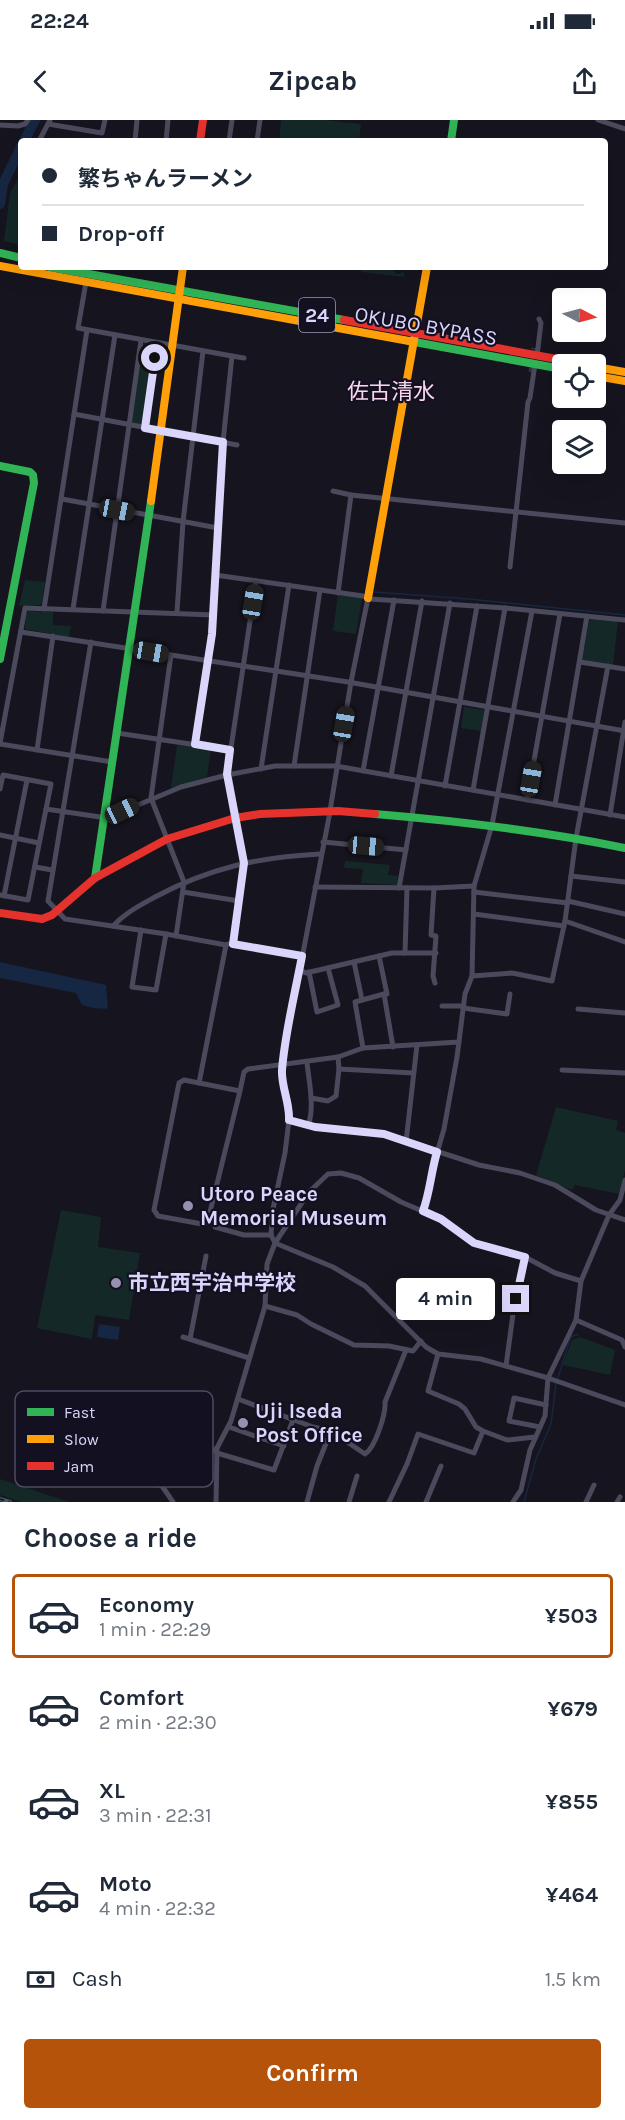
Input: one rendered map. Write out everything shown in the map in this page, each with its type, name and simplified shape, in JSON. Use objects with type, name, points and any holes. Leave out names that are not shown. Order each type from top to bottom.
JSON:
[{"type":"main road","points":[[200,138],[203,120]]},
{"type":"main road","points":[[451,138],[454,120]]},
{"type":"main road","points":[[0,253],[18,259]]},
{"type":"main road","points":[[0,259],[18,260]]},
{"type":"main road","name":"OKUBO BYPASS","points":[[0,266],[18,270]]},
{"type":"main road","name":"OKUBO BYPASS","points":[[20,270],[552,356]]},
{"type":"main road","points":[[95,878],[136,611],[183,270]]},
{"type":"main road","points":[[368,598],[426,270]]},
{"type":"main road","name":"OKUBO BYPASS","points":[[90,271],[179,295],[533,368],[552,369]]},
{"type":"main road","points":[[0,273],[42,278],[55,277]]},
{"type":"main road","points":[[606,369],[625,372]]},
{"type":"main road","points":[[606,378],[625,381]]},
{"type":"main road","points":[[0,466],[30,472],[34,483],[0,660]]},
{"type":"main road","points":[[0,913],[43,919],[57,911],[95,878],[167,839],[235,818],[260,814],[330,811],[412,817],[492,825],[625,848]]},
{"type":"street","points":[[0,124],[26,124],[28,120]]},
{"type":"street","points":[[41,138],[49,122],[102,133],[105,120]]},
{"type":"street","points":[[135,138],[137,120]]},
{"type":"street","points":[[165,138],[168,120]]},
{"type":"street","points":[[229,138],[232,120]]},
{"type":"street","points":[[257,138],[260,120]]},
{"type":"street","points":[[598,120],[625,129]]},
{"type":"street","points":[[86,282],[78,328],[244,358]]},
{"type":"street","points":[[539,319],[541,323],[535,352],[539,319]]},
{"type":"street","points":[[44,609],[87,330]]},
{"type":"street","points":[[73,609],[115,334]]},
{"type":"street","points":[[103,611],[141,340]]},
{"type":"street","points":[[145,428],[157,343]]},
{"type":"street","points":[[177,612],[183,522],[203,351]]},
{"type":"street","points":[[195,744],[214,615],[223,442],[232,356]]},
{"type":"street","points":[[510,567],[533,368]]},
{"type":"street","points":[[74,414],[237,445]]},
{"type":"street","points":[[333,491],[351,495],[625,523]]},
{"type":"street","points":[[338,592],[351,495]]},
{"type":"street","points":[[62,500],[218,528]]},
{"type":"street","points":[[215,575],[368,598],[450,603],[625,620]]},
{"type":"street","points":[[233,944],[244,863],[227,774],[256,581]]},
{"type":"street","points":[[261,769],[289,585]]},
{"type":"street","points":[[294,766],[320,590]]},
{"type":"street","points":[[368,598],[336,766],[330,811],[289,1019],[282,1073],[289,1104],[289,1120],[285,1153],[273,1209],[271,1235],[275,1242],[333,1267],[365,1286],[421,1341],[438,1354],[481,1359],[549,1378],[625,1405]]},
{"type":"street","points":[[363,771],[394,600]]},
{"type":"street","points":[[391,776],[422,601]]},
{"type":"street","points":[[399,888],[450,603]]},
{"type":"street","points":[[446,786],[477,606]]},
{"type":"street","points":[[112,762],[0,744],[25,608],[214,615]]},
{"type":"street","points":[[472,790],[505,608]]},
{"type":"street","points":[[423,1211],[449,1102],[464,1007],[472,976],[474,889],[492,825],[532,611]]},
{"type":"street","points":[[527,800],[560,614]]},
{"type":"street","points":[[555,805],[587,616]]},
{"type":"street","points":[[21,632],[351,682],[624,731]]},
{"type":"street","points":[[37,750],[53,636]]},
{"type":"street","points":[[91,642],[47,900],[65,919],[302,956]]},
{"type":"street","points":[[171,655],[151,798],[184,882],[176,936]]},
{"type":"street","points":[[580,662],[625,669]]},
{"type":"street","points":[[472,976],[512,973],[552,981],[565,924],[576,838],[608,666]]},
{"type":"street","points":[[610,815],[625,723]]},
{"type":"street","points":[[117,733],[230,750]]},
{"type":"street","points":[[46,809],[107,818],[181,787],[227,774],[294,766],[336,766],[625,817]]},
{"type":"street","points":[[0,789],[3,775],[51,784],[28,900],[2,895],[27,780]]},
{"type":"street","points":[[0,835],[39,843]]},
{"type":"street","points":[[323,842],[406,850]]},
{"type":"street","points":[[113,926],[129,911],[184,882],[244,863],[275,857],[320,854]]},
{"type":"street","points":[[35,867],[52,870]]},
{"type":"street","points":[[571,876],[625,882]]},
{"type":"street","points":[[315,887],[474,889],[568,902],[625,914]]},
{"type":"street","points":[[405,953],[407,888]]},
{"type":"street","points":[[434,888],[431,935],[436,936],[433,976],[435,983]]},
{"type":"street","points":[[183,892],[239,901]]},
{"type":"street","points":[[474,914],[565,924],[625,942]]},
{"type":"street","points":[[141,930],[132,987],[156,990],[166,934]]},
{"type":"street","points":[[199,1083],[226,945]]},
{"type":"street","points":[[300,970],[309,972],[392,953],[436,953]]},
{"type":"street","points":[[379,956],[387,993],[384,994],[393,1047]]},
{"type":"street","points":[[354,962],[362,1000]]},
{"type":"street","points":[[309,972],[317,1012],[338,1005],[328,968]]},
{"type":"street","points":[[363,1048],[355,1002],[384,994]]},
{"type":"street","points":[[442,1006],[507,1014],[510,994]]},
{"type":"street","points":[[578,1009],[625,1013]]},
{"type":"street","points":[[240,1091],[184,1080],[179,1083],[154,1210],[158,1216],[202,1224],[207,1222],[240,1091],[244,1072],[248,1069],[338,1057],[363,1048],[459,1042]]},
{"type":"street","points":[[406,1142],[417,1045]]},
{"type":"street","points":[[311,1098],[328,1101],[336,1096],[338,1057]]},
{"type":"street","points":[[307,1062],[311,1098],[311,1118],[308,1126]]},
{"type":"street","points":[[339,1069],[413,1073]]},
{"type":"street","points":[[562,1070],[625,1073]]},
{"type":"street","points":[[289,1120],[308,1126],[384,1134],[479,1165],[520,1173],[555,1185],[596,1210],[625,1220]]},
{"type":"street","points":[[216,1502],[217,1450],[229,1426],[238,1399],[265,1306],[267,1264],[275,1242],[315,1185],[328,1174],[335,1172],[359,1178],[401,1202],[441,1219],[474,1243],[525,1257],[555,1273],[581,1281]]},
{"type":"street","points":[[513,1502],[521,1490],[530,1450],[545,1416],[549,1378],[576,1320],[581,1281],[609,1215],[620,1200],[625,1180]]},
{"type":"street","points":[[215,1227],[244,1235],[271,1235]]},
{"type":"street","points":[[190,1339],[206,1256]]},
{"type":"street","points":[[506,1366],[513,1314],[525,1257]]},
{"type":"street","points":[[265,1306],[297,1315],[354,1345],[389,1346],[413,1351],[421,1341]]},
{"type":"street","points":[[576,1320],[622,1340],[625,1347]]},
{"type":"street","points":[[183,1337],[249,1358]]},
{"type":"street","points":[[238,1399],[331,1431],[365,1454],[368,1453],[386,1410],[385,1402],[406,1350]]},
{"type":"street","points":[[438,1354],[428,1390],[459,1404],[476,1426],[483,1431],[507,1440],[535,1437]]},
{"type":"street","points":[[540,1427],[509,1421],[514,1398],[546,1405]]},
{"type":"street","points":[[217,1450],[274,1470],[294,1420]]},
{"type":"street","points":[[229,1426],[284,1446]]},
{"type":"street","points":[[307,1502],[317,1466],[331,1431]]},
{"type":"street","points":[[389,1502],[407,1464],[417,1434],[474,1453],[483,1431]]},
{"type":"street","points":[[213,1453],[217,1450]]},
{"type":"street","points":[[426,1502],[441,1466]]},
{"type":"street","points":[[349,1502],[357,1476]]},
{"type":"street","points":[[586,1502],[594,1485]]},
{"type":"street","points":[[161,1487],[173,1502]]},
{"type":"green space","points":[[281,120],[324,120],[361,124],[359,138],[279,138]]},
{"type":"green space","points":[[18,179],[18,244],[4,241],[10,193]]},
{"type":"green space","points":[[361,270],[392,270],[397,274],[404,272],[404,277],[361,272]]},
{"type":"green space","points":[[142,344],[155,345],[144,425],[134,424],[131,421]]},
{"type":"green space","points":[[25,580],[45,582],[40,605],[19,606]]},
{"type":"green space","points":[[338,595],[362,598],[356,634],[333,631]]},
{"type":"green space","points":[[29,611],[53,612],[53,625],[71,626],[69,637],[25,629],[26,614]]},
{"type":"green space","points":[[590,618],[618,621],[613,665],[582,660]]},
{"type":"green space","points":[[464,707],[484,710],[481,731],[461,728]]},
{"type":"green space","points":[[177,745],[211,749],[207,777],[171,788]]},
{"type":"green space","points":[[345,861],[390,865],[388,875],[398,876],[397,885],[361,883],[363,869],[344,868]]},
{"type":"green space","points":[[556,1107],[618,1121],[616,1130],[625,1133],[625,1170],[619,1194],[575,1185],[572,1190],[536,1175]]},
{"type":"green space","points":[[61,1210],[101,1217],[98,1247],[140,1253],[129,1320],[95,1315],[92,1339],[37,1328]]},
{"type":"green space","points":[[580,1337],[615,1350],[610,1375],[563,1365],[572,1340]]},
{"type":"green space","points":[[0,1479],[15,1484],[15,1487],[24,1487],[69,1502],[21,1502],[0,1495]]},
{"type":"water","points":[[0,962],[106,985],[108,1007],[106,1009],[93,1008],[82,1005],[76,993],[0,978]]},
{"type":"water","points":[[99,1324],[120,1327],[118,1340],[97,1337]]},
{"type":"waterway","points":[[26,138],[35,120]]},
{"type":"waterway","points":[[0,204],[3,184],[18,153]]},
{"type":"waterway","points":[[374,592],[625,615]]},
{"type":"waterway","points":[[524,1502],[536,1459],[551,1424],[556,1384],[570,1339],[578,1335]]},
{"type":"tunnel","points":[[531,372],[534,348]]},
{"type":"railway","points":[[0,1499],[10,1502]]},
{"type":"traffic: fast","points":[[451,138],[454,120]]},
{"type":"traffic: fast","points":[[0,253],[18,257]]},
{"type":"traffic: fast","points":[[67,270],[344,320]]},
{"type":"traffic: fast","points":[[409,341],[552,367]]},
{"type":"traffic: fast","points":[[0,466],[30,472],[34,483],[0,659]]},
{"type":"traffic: fast","points":[[95,878],[151,501]]},
{"type":"traffic: fast","points":[[375,814],[500,827],[625,848]]},
{"type":"traffic: slow","points":[[0,266],[18,269]]},
{"type":"traffic: slow","points":[[22,270],[409,341]]},
{"type":"traffic: slow","points":[[151,501],[183,270]]},
{"type":"traffic: slow","points":[[368,598],[426,270]]},
{"type":"traffic: slow","points":[[606,369],[625,372]]},
{"type":"traffic: slow","points":[[606,378],[625,381]]},
{"type":"traffic: jam","points":[[200,138],[203,120]]},
{"type":"traffic: jam","points":[[344,320],[552,358]]},
{"type":"traffic: jam","points":[[0,913],[42,919],[52,915],[95,878],[167,839],[235,818],[260,814],[338,811],[375,814]]},
{"type":"place","name":"Utoro Peace Memorial Museum","points":[[188,1206]]},
{"type":"place","name":"市立西宇治中学校","points":[[116,1283]]},
{"type":"place","name":"Uji Iseda Post Office","points":[[243,1423]]},
{"type":"district","name":"佐古清水","points":[[391,391]]},
{"type":"route","points":[[155,358],[145,428],[223,442],[214,615],[195,744],[230,750],[227,774],[244,863],[233,944],[302,956],[289,1019],[282,1073],[289,1104],[289,1120],[315,1127],[384,1134],[437,1152],[423,1211],[441,1219],[474,1243],[525,1257],[516,1299]]}]
